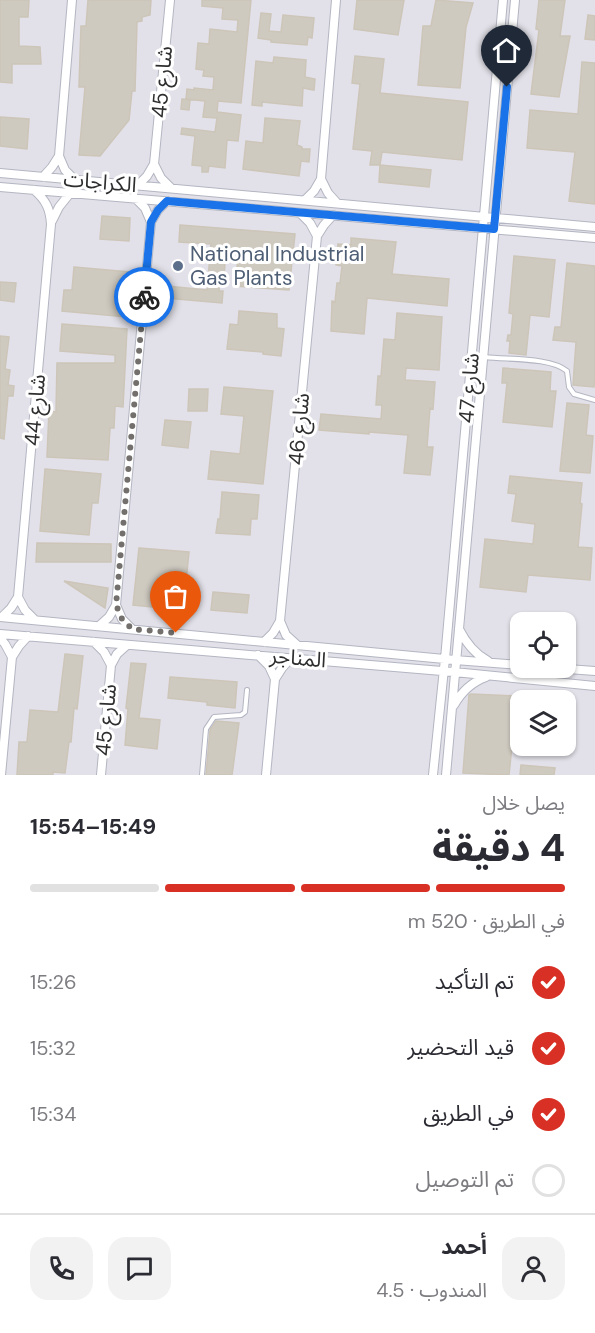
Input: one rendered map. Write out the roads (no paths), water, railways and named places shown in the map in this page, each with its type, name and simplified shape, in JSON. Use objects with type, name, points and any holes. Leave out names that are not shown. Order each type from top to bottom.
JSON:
[{"type":"street","points":[[43,177],[59,156],[72,0]]},
{"type":"street","name":"شارع 45","points":[[154,164],[170,0]]},
{"type":"street","points":[[305,200],[321,179],[336,0]]},
{"type":"street","name":"شارع 47","points":[[433,775],[502,0]]},
{"type":"street","name":"شارع 47","points":[[446,775],[515,0]]},
{"type":"street","points":[[59,156],[65,170],[76,180]]},
{"type":"street","points":[[138,185],[154,164]]},
{"type":"street","points":[[154,164],[160,178],[171,188]]},
{"type":"street","name":"الكراجات","points":[[0,173],[595,227]]},
{"type":"street","points":[[321,179],[327,193],[338,203]]},
{"type":"street","name":"الكراجات","points":[[0,187],[595,238]]},
{"type":"street","name":"شارع 44","points":[[18,597],[51,224],[47,204],[34,190]]},
{"type":"street","name":"شارع 44","points":[[51,224],[59,207],[71,192]]},
{"type":"street","points":[[134,198],[145,208],[151,222]]},
{"type":"street","points":[[99,626],[109,617],[116,605],[151,222],[167,201]]},
{"type":"street","points":[[300,212],[310,223],[317,236],[333,215]]},
{"type":"street","name":"شارع 46","points":[[280,621],[317,236]]},
{"type":"street","points":[[1,617],[18,597],[25,610],[35,621]]},
{"type":"street","points":[[116,605],[122,619],[132,629]]},
{"type":"street","name":"المناجر","points":[[1,617],[510,664]]},
{"type":"street","points":[[264,642],[280,621]]},
{"type":"street","points":[[280,621],[286,635],[297,645]]},
{"type":"street","points":[[458,627],[468,644],[491,663]]},
{"type":"street","points":[[0,636],[12,657]]},
{"type":"street","name":"المناجر","points":[[0,636],[28,636],[258,655],[595,686]]},
{"type":"street","points":[[1,775],[12,657],[28,636]]},
{"type":"street","name":"شارع 45","points":[[94,642],[104,652],[111,665]]},
{"type":"street","name":"شارع 45","points":[[101,775],[111,665],[117,654],[127,645]]},
{"type":"street","points":[[258,655],[269,666],[275,679]]},
{"type":"street","points":[[266,775],[275,679],[291,658]]},
{"type":"street","points":[[576,669],[593,669]]},
{"type":"street","points":[[452,708],[467,687],[490,675]]},
{"type":"street","points":[[585,685],[595,695]]},
{"type":"lane","points":[[484,357],[543,362],[561,366],[567,371],[569,387],[574,394],[595,400]]},
{"type":"lane","points":[[202,775],[206,729],[214,717],[241,715],[245,712],[247,690]]},
{"type":"place","name":"National Industrial Gas Plants","points":[[178,266]]}]
